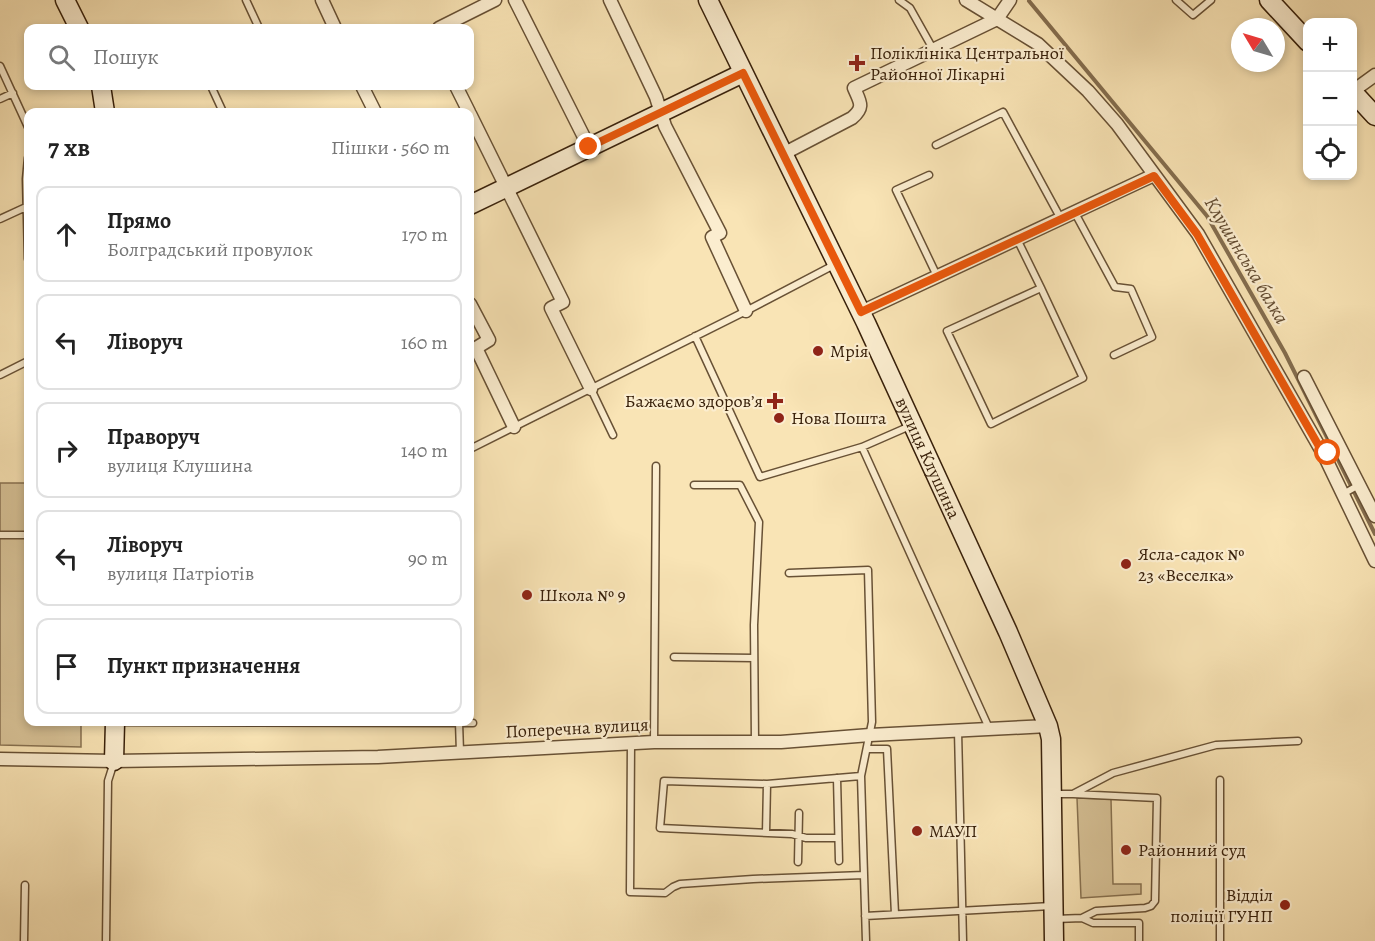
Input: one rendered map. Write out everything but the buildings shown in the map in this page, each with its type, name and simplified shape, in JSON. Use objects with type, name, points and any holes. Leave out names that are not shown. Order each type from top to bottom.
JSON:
[{"type":"street","points":[[65,0],[77,24]]},
{"type":"street","points":[[322,0],[333,24]]},
{"type":"street","points":[[447,24],[495,0]]},
{"type":"street","points":[[515,0],[589,147]]},
{"type":"street","points":[[610,0],[656,97],[665,126],[720,233],[712,237],[746,311]]},
{"type":"street","name":"вулиця Клушина","points":[[708,0],[861,312],[1008,632],[1048,726],[1051,739],[1054,941]]},
{"type":"street","points":[[966,0],[1038,44],[1088,91],[1118,124],[1197,234],[1332,451],[1351,489],[1375,561]]},
{"type":"street","points":[[783,154],[852,118],[859,112],[861,104],[854,88],[997,19],[1010,0]]},
{"type":"street","points":[[1269,0],[1303,37]]},
{"type":"street","points":[[474,203],[743,73]]},
{"type":"street","points":[[1357,88],[1375,75]]},
{"type":"street","points":[[102,90],[104,108]]},
{"type":"street","points":[[364,90],[373,108]]},
{"type":"street","points":[[458,90],[467,108]]},
{"type":"street","points":[[1357,96],[1375,116]]},
{"type":"street","points":[[474,123],[563,302],[551,308],[591,389]]},
{"type":"street","points":[[861,312],[1154,176]]},
{"type":"street","points":[[474,312],[489,340],[476,348],[514,427]]},
{"type":"street","points":[[1304,377],[1332,451],[1351,489],[1375,516]]},
{"type":"street","points":[[114,761],[115,726]]},
{"type":"street","name":"Поперечна вулиця","points":[[0,759],[114,761],[378,757],[654,742],[781,742],[1048,726]]},
{"type":"lane","points":[[246,0],[258,24]]},
{"type":"lane","points":[[900,0],[910,8],[933,49]]},
{"type":"lane","points":[[1176,0],[1193,15],[1211,0]]},
{"type":"lane","points":[[0,66],[24,118]]},
{"type":"lane","points":[[213,90],[222,108]]},
{"type":"lane","points":[[0,99],[13,93]]},
{"type":"lane","points":[[936,145],[1003,112],[1060,219]]},
{"type":"lane","points":[[929,175],[896,190],[938,276]]},
{"type":"lane","points":[[0,219],[24,208]]},
{"type":"lane","points":[[1075,213],[1115,287],[1131,289],[1152,336],[1114,355]]},
{"type":"lane","points":[[1017,239],[1041,288],[1083,378],[991,424],[947,331],[1041,288]]},
{"type":"lane","points":[[474,447],[837,263]]},
{"type":"lane","points":[[695,336],[760,477],[862,447],[913,425]]},
{"type":"lane","points":[[0,375],[24,363]]},
{"type":"lane","points":[[591,389],[613,435]]},
{"type":"lane","points":[[862,447],[990,730]]},
{"type":"lane","points":[[654,742],[656,466]]},
{"type":"lane","points":[[694,485],[740,485],[759,522],[754,658],[755,742]]},
{"type":"lane","points":[[0,535],[24,535]]},
{"type":"lane","points":[[789,573],[868,570],[872,722],[861,776],[866,941]]},
{"type":"lane","points":[[674,657],[754,658]]},
{"type":"lane","points":[[459,726],[460,753]]},
{"type":"lane","points":[[958,731],[963,941]]},
{"type":"lane","points":[[1073,794],[1113,773],[1216,745],[1298,741]]},
{"type":"lane","points":[[631,743],[630,892],[665,893],[680,884],[864,875]]},
{"type":"lane","points":[[867,749],[887,749],[895,914]]},
{"type":"lane","points":[[106,941],[108,781],[114,761]]},
{"type":"lane","points":[[838,838],[660,828],[664,781],[767,784],[861,776]]},
{"type":"lane","points":[[837,778],[839,861]]},
{"type":"lane","points":[[1220,780],[1220,941]]},
{"type":"lane","points":[[766,833],[767,784]]},
{"type":"lane","points":[[1052,794],[1158,798],[1155,901],[1151,906],[1144,908],[1096,911],[1082,918]]},
{"type":"lane","points":[[798,862],[800,813]]},
{"type":"lane","points":[[24,941],[25,885]]},
{"type":"lane","points":[[866,916],[963,910],[1054,912],[1082,918],[1093,923],[1139,922],[1139,941]]},
{"type":"shaded area","points":[[0,483],[24,483],[24,726],[81,726],[81,747],[0,745]]},
{"type":"shaded area","points":[[1077,798],[1111,799],[1113,884],[1141,884],[1141,894],[1081,898]]},
{"type":"waterway","name":"Клушинська балка","points":[[1029,1],[1207,216],[1285,353],[1375,534]]},
{"type":"place","name":"Поліклініка Центральної Районної Лікарні","points":[[857,63]]},
{"type":"place","name":"Мрія","points":[[818,351]]},
{"type":"place","name":"Бажаємо здоровʼя","points":[[775,401]]},
{"type":"place","name":"Нова Пошта","points":[[779,418]]},
{"type":"place","name":"Ясла-садок № 23 «Веселка»","points":[[1126,564]]},
{"type":"place","name":"Школа № 9","points":[[527,595]]},
{"type":"place","name":"МАУП","points":[[917,831]]},
{"type":"place","name":"Районний суд","points":[[1126,850]]},
{"type":"place","name":"Відділ поліції ГУНП","points":[[1285,905]]},
{"type":"route","points":[[589,147],[743,73],[861,312],[1154,176],[1197,234],[1324,455],[1328,453]]}]
